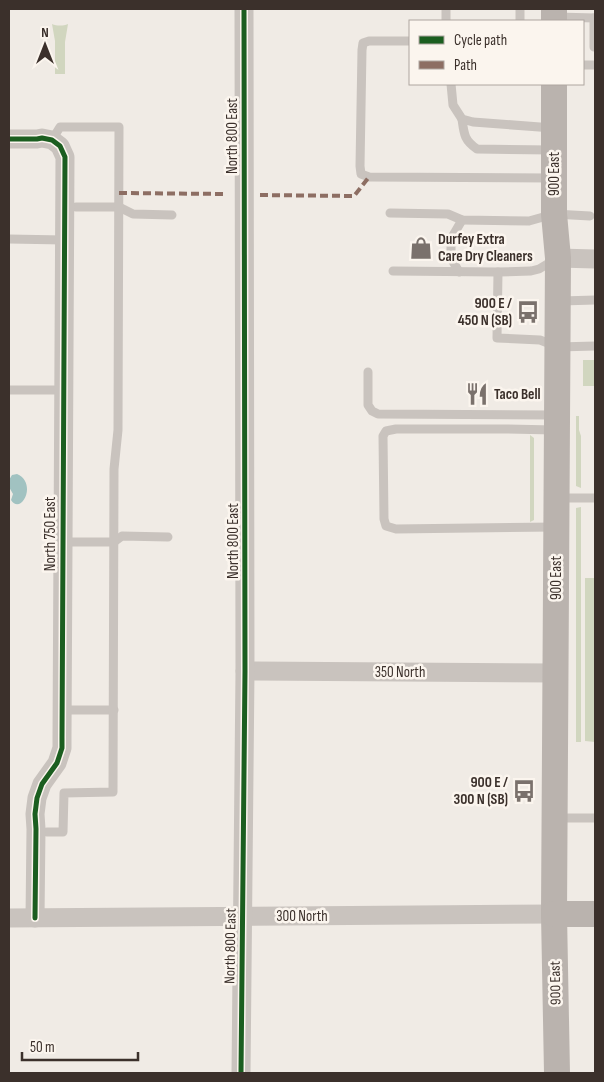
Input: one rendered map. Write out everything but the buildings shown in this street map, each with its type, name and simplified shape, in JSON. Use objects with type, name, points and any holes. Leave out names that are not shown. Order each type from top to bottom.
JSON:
[{"type":"main road","name":"900 East","points":[[554,85],[554,214],[558,258],[554,914],[557,1073]]},
{"type":"main road","name":"300 North","points":[[554,914],[595,914]]},
{"type":"street","name":"North 800 East","points":[[241,1073],[245,671],[244,9]]},
{"type":"street","points":[[9,140],[42,138],[56,143]]},
{"type":"street","name":"North 750 East","points":[[35,918],[35,814],[37,798],[42,784],[57,763],[62,748],[65,157],[56,143]]},
{"type":"street","points":[[558,258],[595,258]]},
{"type":"street","name":"350 North","points":[[245,671],[556,673]]},
{"type":"street","name":"300 North","points":[[9,918],[554,914]]},
{"type":"lane","points":[[554,16],[595,18],[595,46]]},
{"type":"lane","points":[[409,41],[369,41],[363,43],[361,174],[369,177],[554,178]]},
{"type":"lane","points":[[450,85],[453,105],[462,119],[465,137],[477,149],[554,139]]},
{"type":"lane","points":[[462,119],[554,139]]},
{"type":"lane","points":[[47,832],[64,832],[64,793],[113,792],[114,469],[118,430],[119,127],[60,127],[56,143]]},
{"type":"lane","points":[[76,207],[118,207],[133,214],[172,215]]},
{"type":"lane","points":[[390,213],[448,214],[462,220],[529,221],[554,214],[590,216]]},
{"type":"lane","points":[[459,272],[451,258],[451,239],[462,220]]},
{"type":"lane","points":[[9,239],[64,240]]},
{"type":"lane","points":[[393,271],[531,271],[539,269],[558,258]]},
{"type":"lane","points":[[498,272],[498,338],[540,340],[558,347],[595,346]]},
{"type":"lane","points":[[558,301],[595,300]]},
{"type":"lane","points":[[368,372],[368,405],[372,411],[378,414],[557,423]]},
{"type":"lane","points":[[9,390],[64,390]]},
{"type":"lane","points":[[556,527],[396,529],[386,526],[384,519],[382,436],[386,431],[396,429],[507,429],[557,423]]},
{"type":"lane","points":[[557,498],[595,498]]},
{"type":"lane","points":[[63,542],[114,542],[122,536],[168,537]]},
{"type":"lane","points":[[62,710],[114,710]]},
{"type":"lane","points":[[555,818],[595,818]]},
{"type":"green space","points":[[52,24],[60,26],[68,24],[65,42],[65,74],[55,74],[55,41]]},
{"type":"green space","points":[[583,360],[595,360],[595,386],[583,386]]},
{"type":"green space","points":[[576,416],[579,416],[581,436],[581,488],[576,486]]},
{"type":"green space","points":[[530,435],[534,438],[534,520],[530,522]]},
{"type":"green space","points":[[581,507],[581,742],[576,742],[576,508]]},
{"type":"green space","points":[[585,578],[595,578],[595,742],[585,741]]},
{"type":"water","points":[[17,474],[23,478],[27,490],[23,501],[15,504],[11,500],[13,494],[9,487],[9,480],[12,475]]},
{"type":"marked path","points":[[260,195],[354,196],[369,177]]},
{"type":"marked path","points":[[119,193],[225,194]]},
{"type":"cycle path","points":[[241,1073],[245,671],[244,9]]},
{"type":"cycle path","points":[[9,139],[42,138],[52,140],[60,146],[65,157],[62,748],[57,763],[42,784],[37,798],[35,814],[35,918]]},
{"type":"place","name":"Durfey Extra Care Dry Cleaners","points":[[421,248]]},
{"type":"place","name":"900 E / 450 N (SB)","points":[[528,312]]},
{"type":"place","name":"Taco Bell","points":[[477,394]]},
{"type":"place","name":"900 E / 300 N (SB)","points":[[524,791]]}]
